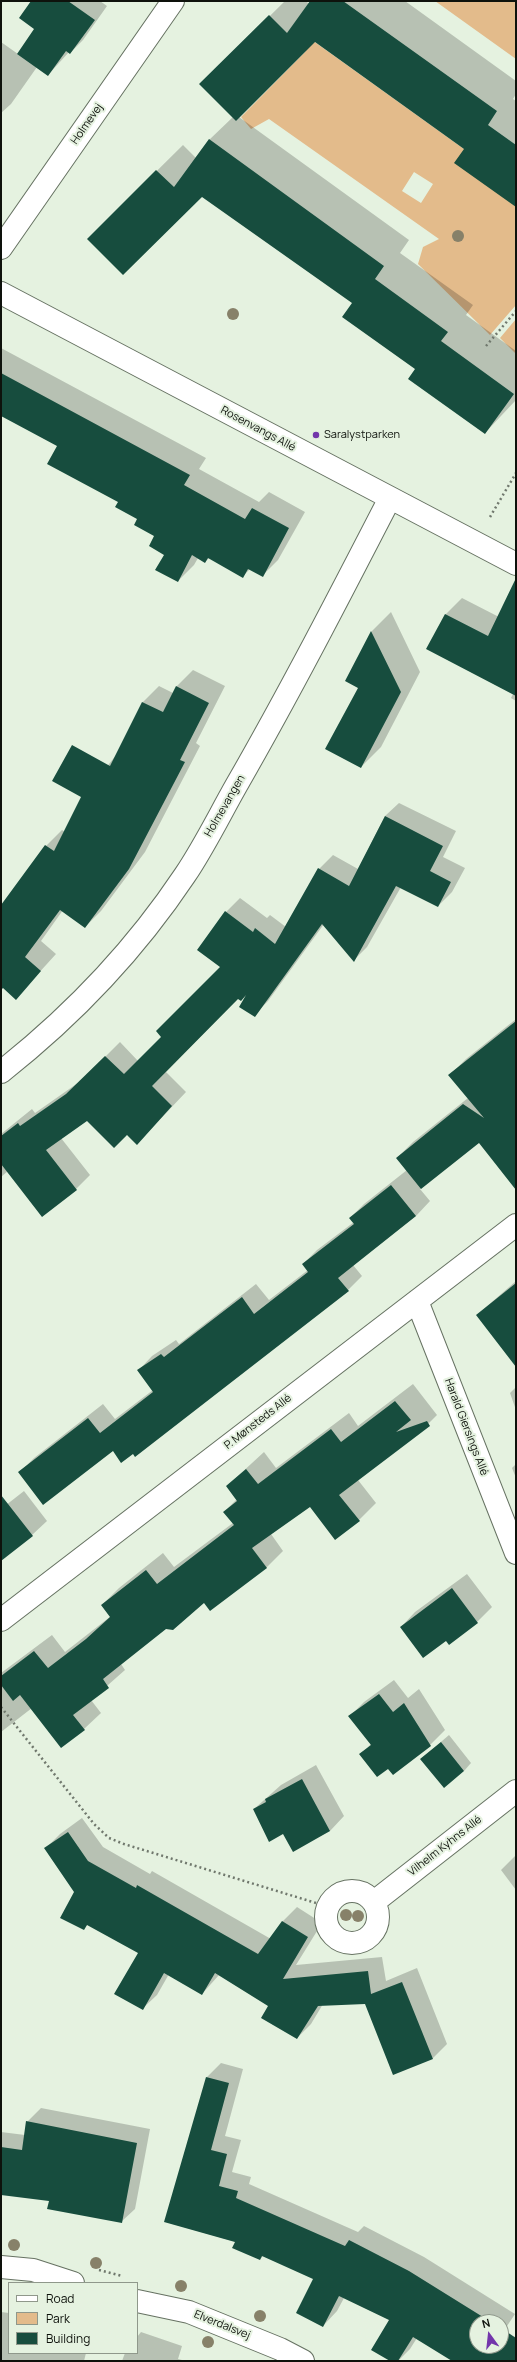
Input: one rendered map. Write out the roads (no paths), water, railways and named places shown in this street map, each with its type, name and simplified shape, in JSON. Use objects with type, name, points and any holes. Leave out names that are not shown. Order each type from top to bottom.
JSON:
[{"type":"street","name":"Holmevej","points":[[1,248],[173,1]]},
{"type":"street","name":"Rosenvangs Allé","points":[[1,293],[516,564]]},
{"type":"street","name":"Holmevangen","points":[[1,1072],[36,1044],[86,996],[135,942],[185,874],[274,720],[390,498]]},
{"type":"street","name":"P. Mønsteds Allé","points":[[1,1620],[516,1225]]},
{"type":"street","name":"Harald Giersings Allé","points":[[417,1301],[516,1553]]},
{"type":"street","name":"Vilhelm Kyhns Allé","points":[[374,1902],[516,1791]]},
{"type":"street","points":[[346,1892],[357,1892],[366,1895],[374,1902],[378,1917],[375,1931],[368,1939],[358,1943],[348,1943],[338,1940],[331,1933],[327,1924],[326,1914],[337,1896],[346,1892]]},
{"type":"street","points":[[1,2267],[33,2270],[70,2282]]},
{"type":"street","name":"Elverdalsvej","points":[[138,2300],[189,2312],[280,2349],[303,2361]]},
{"type":"place","name":"Saralystparken","points":[[316,435]]}]
